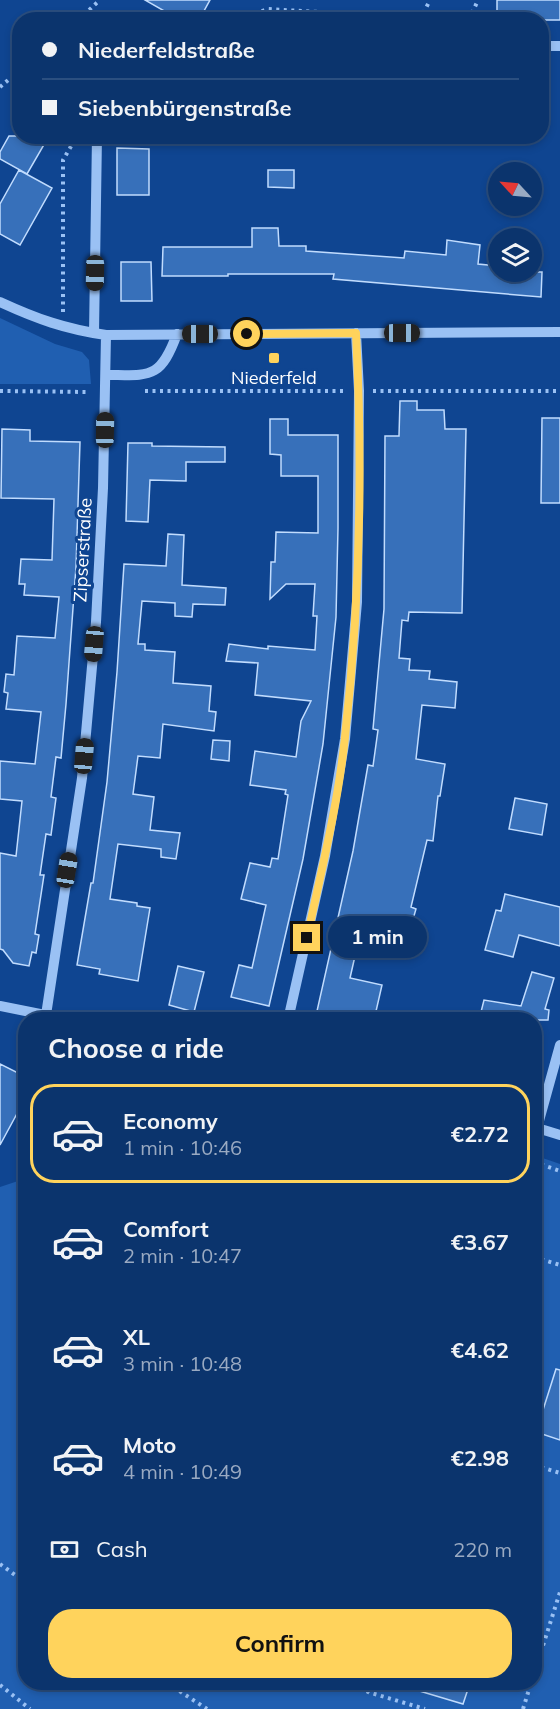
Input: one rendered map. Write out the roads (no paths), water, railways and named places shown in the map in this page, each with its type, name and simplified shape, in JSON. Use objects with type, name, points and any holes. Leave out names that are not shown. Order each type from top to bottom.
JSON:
[{"type":"street","name":"Zipserstraße","points":[[46,1012],[82,778],[96,622],[106,392],[100,334],[97,144]]},
{"type":"street","points":[[0,302],[34,318],[63,328],[100,334],[560,332]]},
{"type":"street","points":[[290,1012],[325,856],[345,739],[357,602],[359,391],[356,333]]},
{"type":"street","points":[[106,375],[148,375],[155,372],[169,356],[177,334]]},
{"type":"street","points":[[0,1006],[31,1012]]},
{"type":"street","points":[[542,1105],[560,1045]]},
{"type":"street","points":[[542,1130],[560,1135]]},
{"type":"place","name":"Niederfeld","points":[[274,358]]}]
